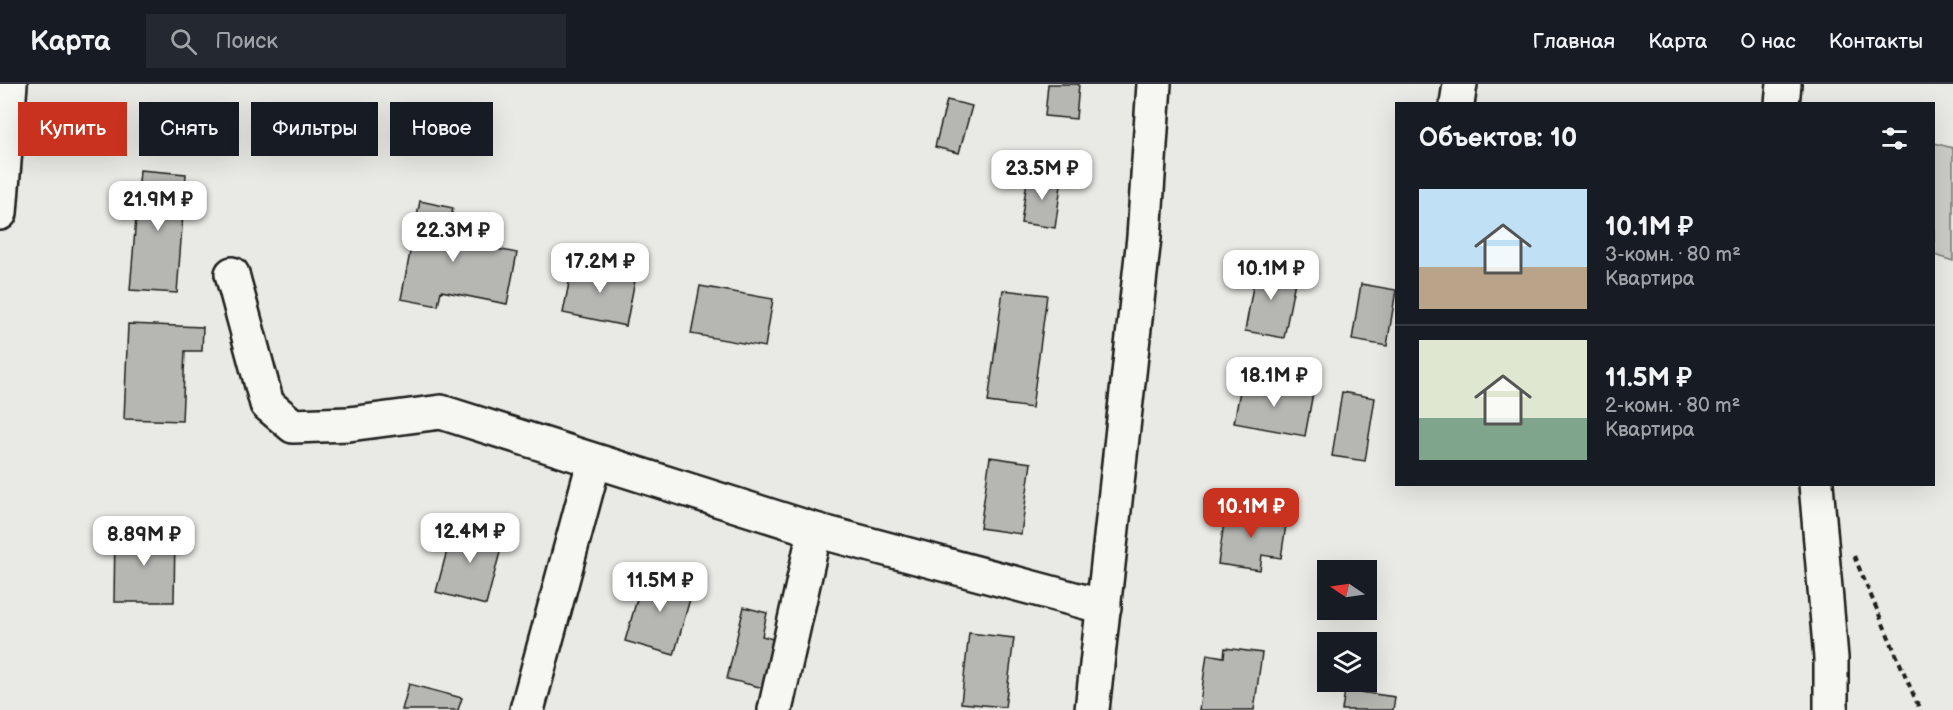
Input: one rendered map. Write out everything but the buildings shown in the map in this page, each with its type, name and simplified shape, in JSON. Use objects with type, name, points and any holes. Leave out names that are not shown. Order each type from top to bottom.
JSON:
[{"type":"street","points":[[0,213],[10,84]]},
{"type":"street","points":[[1092,710],[1144,237],[1154,84]]},
{"type":"street","points":[[1457,102],[1460,84]]},
{"type":"street","points":[[1782,102],[1784,84]]},
{"type":"street","points":[[232,274],[267,404],[293,426],[349,424],[441,412],[815,530],[1104,607]]},
{"type":"street","points":[[527,710],[594,462]]},
{"type":"street","points":[[1816,486],[1831,658],[1831,710]]},
{"type":"street","points":[[775,710],[815,530]]},
{"type":"path","points":[[1851,549],[1920,710]]},
{"type":"shaded area","points":[[1935,143],[1953,148],[1953,261],[1935,255]]}]
